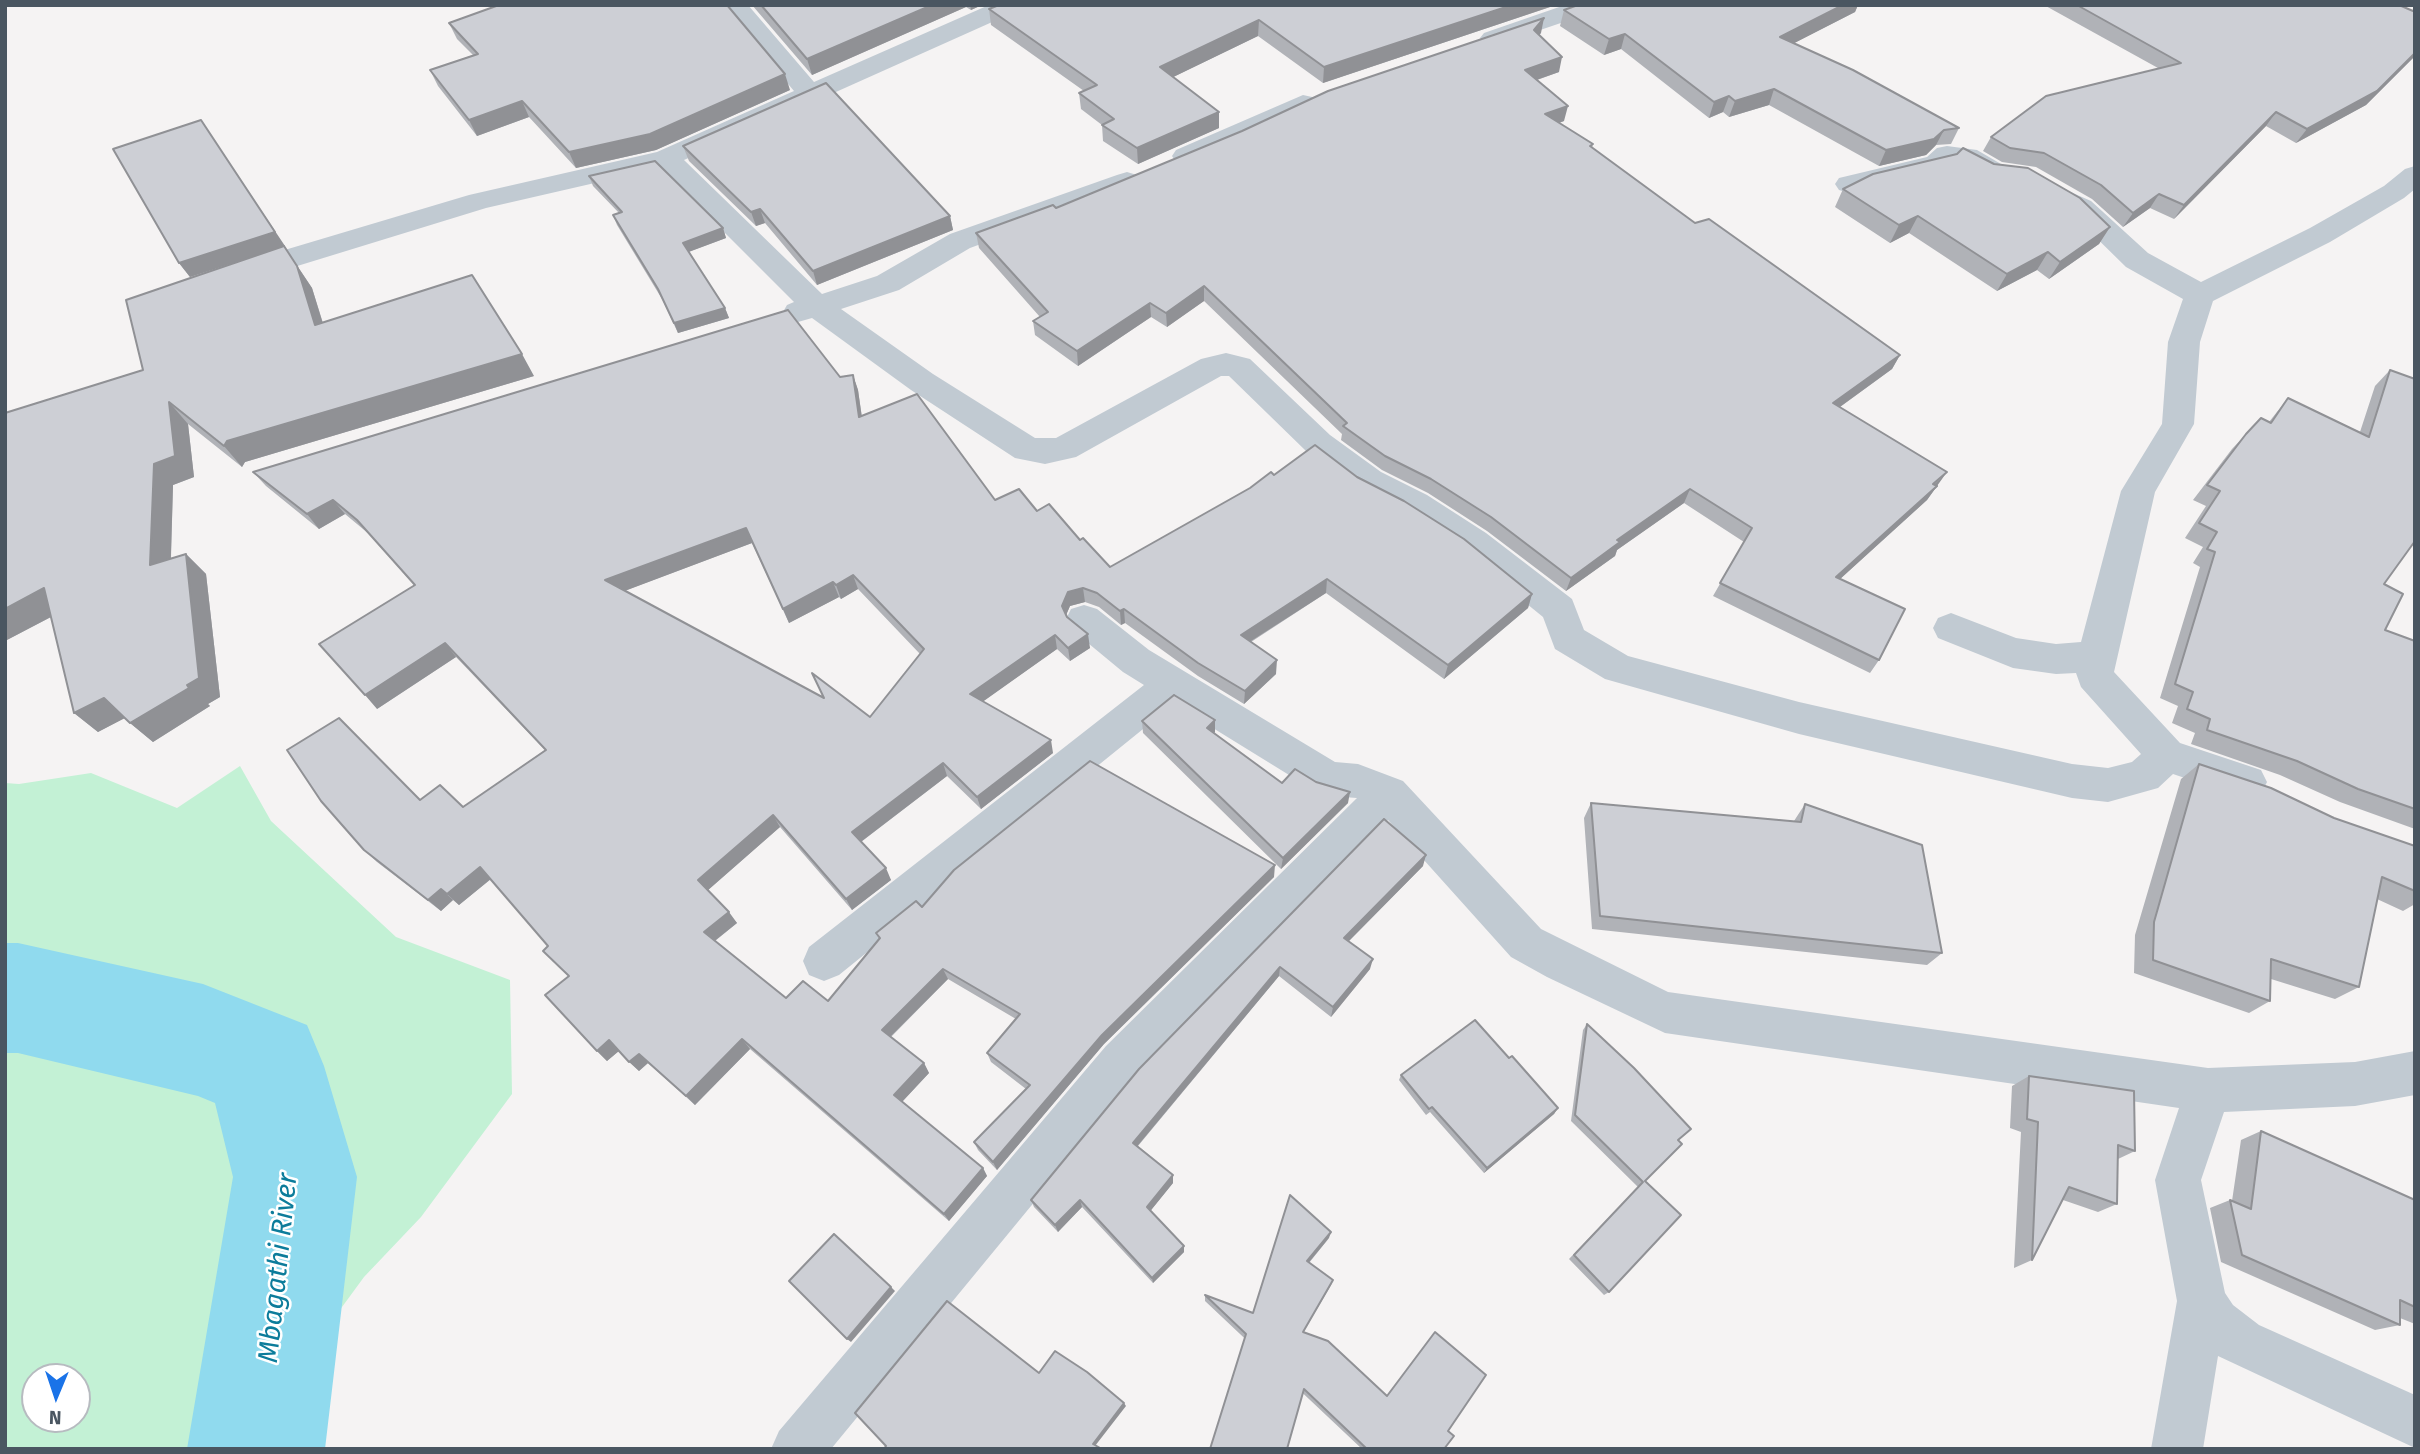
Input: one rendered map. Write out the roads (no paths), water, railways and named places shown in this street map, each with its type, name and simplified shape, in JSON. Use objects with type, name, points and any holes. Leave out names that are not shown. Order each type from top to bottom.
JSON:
[{"type":"street","points":[[734,5],[810,94]]},
{"type":"street","points":[[210,284],[479,201],[666,158],[1010,5]]},
{"type":"street","points":[[1473,45],[1590,5]]},
{"type":"street","points":[[764,323],[888,283],[960,241],[1156,169],[1331,93]]},
{"type":"street","points":[[1849,184],[1937,163],[1947,154],[1967,156],[1995,173],[2036,181],[2081,206],[2137,260],[2200,295]]},
{"type":"street","points":[[666,158],[817,307],[922,382],[1027,449],[1045,452],[1064,448],[1212,367],[1226,364],[1239,367],[1318,443],[1369,481],[1415,504],[1474,542],[1559,609],[1568,639],[1618,668],[1799,718],[2072,781],[2108,785],[2144,776],[2167,755]]},
{"type":"street","points":[[2278,794],[2167,755],[2094,676],[2138,491],[2178,424],[2184,342],[2200,295],[2320,235],[2394,192],[2415,175]]},
{"type":"street","points":[[1951,628],[2013,653],[2056,659],[2096,656],[2118,573]]},
{"type":"street","points":[[1084,619],[1136,661],[1329,779],[1358,781],[1389,793],[1525,943],[1665,1012],[2208,1090],[2355,1084],[2415,1073]]},
{"type":"street","points":[[824,961],[1174,682]]},
{"type":"street","points":[[797,1449],[1122,1061],[1389,793]]},
{"type":"street","points":[[2208,1090],[2178,1180],[2202,1301],[2215,1323],[2241,1343],[2415,1422]]},
{"type":"street","points":[[2177,1449],[2202,1301]]},
{"type":"waterway","name":"Mbagathi River","points":[[5,998],[18,998],[203,1041],[265,1066],[295,1177],[256,1449]]}]
